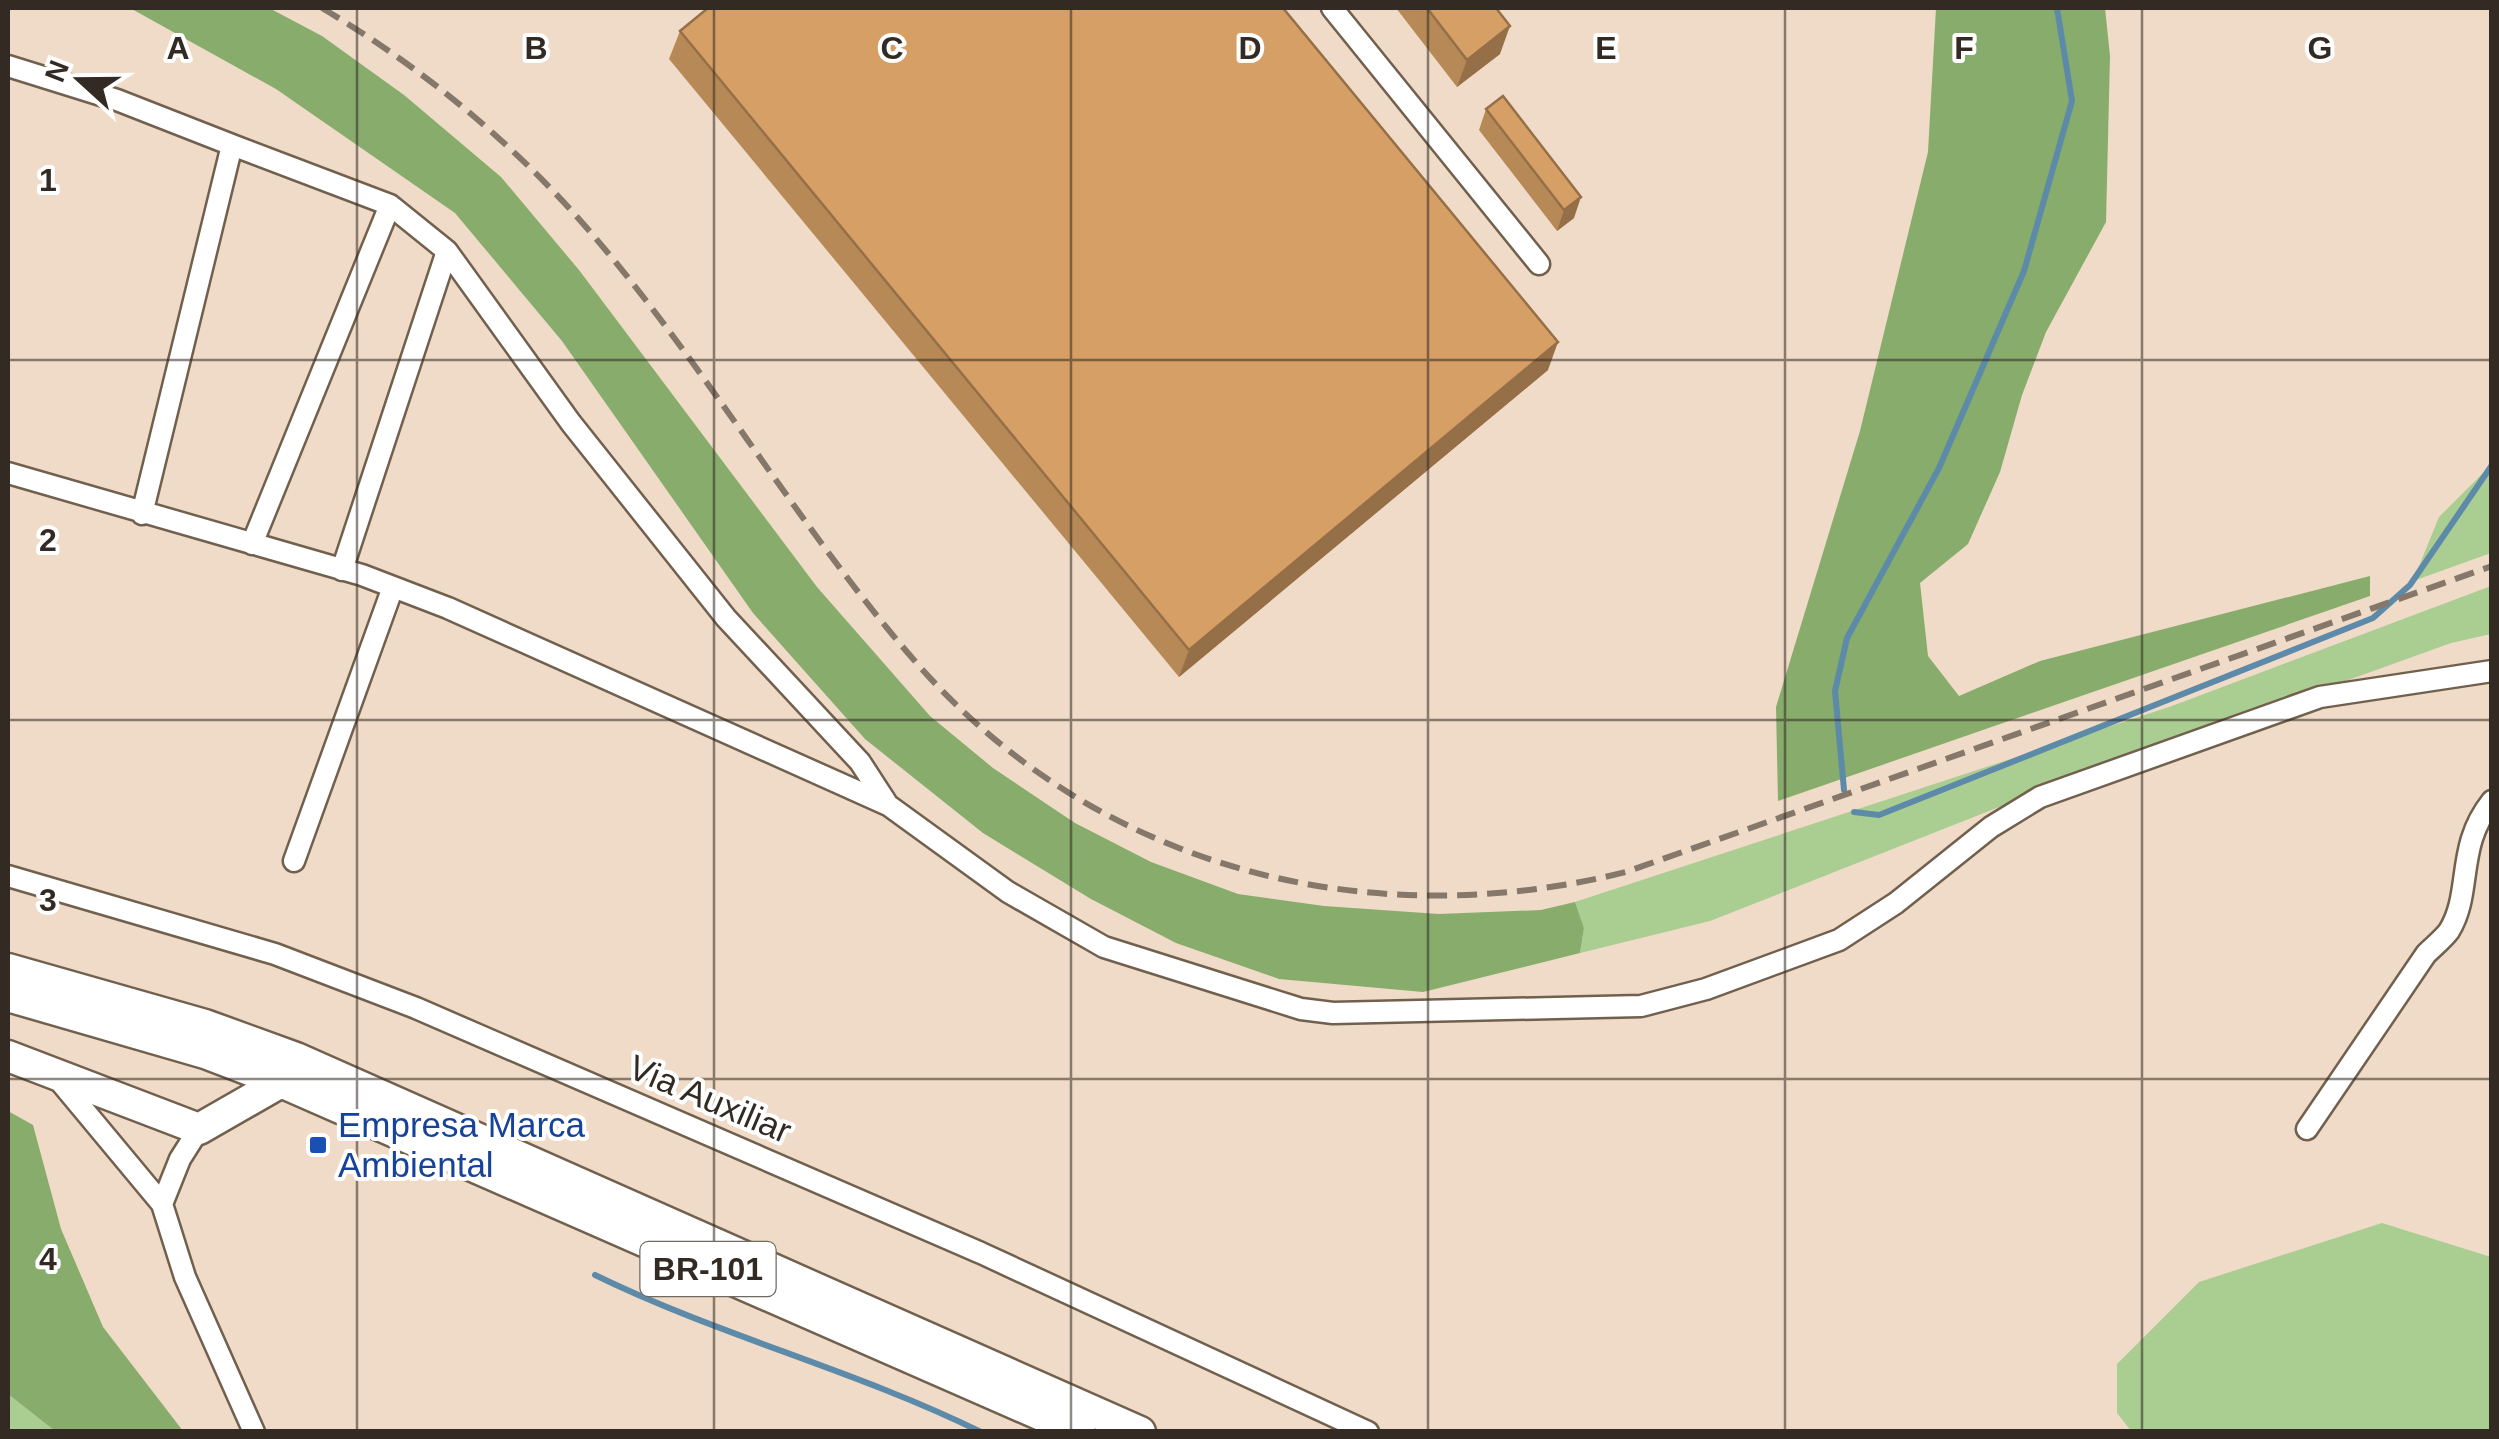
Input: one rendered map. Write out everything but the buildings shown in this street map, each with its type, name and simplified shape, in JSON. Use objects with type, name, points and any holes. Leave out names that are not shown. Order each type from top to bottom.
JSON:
[{"type":"highway","name":"BR-101","points":[[8,968],[138,1005],[296,1058],[1140,1432]]},
{"type":"highway","name":"BR-101","points":[[8,996],[205,1053],[280,1082],[1080,1432]]},
{"type":"highway","points":[[8,1056],[200,1130],[280,1082]]},
{"type":"street","points":[[1332,8],[1539,264]]},
{"type":"street","points":[[8,66],[201,130],[390,205],[446,251],[570,422],[690,573],[860,762],[888,805]]},
{"type":"street","points":[[142,514],[232,144]]},
{"type":"street","points":[[252,544],[390,205]]},
{"type":"street","points":[[342,570],[446,251]]},
{"type":"street","points":[[8,473],[393,587],[888,805],[994,883],[1104,946],[1301,1009],[1333,1014],[1641,1006],[1706,990],[1839,940],[1896,903],[1991,827],[2040,797],[2320,698],[2492,671]]},
{"type":"street","points":[[294,860],[393,587]]},
{"type":"street","points":[[2308,1129],[2426,954],[2449,930],[2460,899],[2467,850],[2476,823],[2492,801]]},
{"type":"street","name":"Via Auxiliar","points":[[8,876],[275,954],[416,1008],[980,1254],[1368,1432]]},
{"type":"street","points":[[55,1075],[162,1204],[185,1277],[254,1432]]},
{"type":"street","points":[[162,1204],[180,1159],[200,1130]]},
{"type":"green space","points":[[130,8],[269,8],[322,36],[404,95],[501,177],[579,270],[817,587],[930,716],[993,768],[1075,823],[1151,862],[1238,894],[1324,906],[1439,914],[1541,910],[1575,902],[1584,928],[1580,953],[1423,992],[1279,979],[1176,943],[1091,899],[983,833],[865,739],[753,613],[562,341],[455,213],[276,89]]},
{"type":"green space","points":[[1936,8],[2105,8],[2110,56],[2106,222],[2046,332],[2022,395],[2000,472],[1968,544],[1920,583],[1928,656],[1959,696],[2040,661],[2370,576],[2370,596],[1778,801],[1776,707],[1860,431],[1928,152]]},
{"type":"green space","points":[[2491,465],[2491,553],[2413,581],[2439,517]]},
{"type":"green space","points":[[2491,586],[2491,634],[2451,643],[2040,791],[1710,921],[1580,953],[1584,928],[1575,902],[2172,706]]},
{"type":"green space","points":[[8,1111],[33,1125],[61,1229],[103,1327],[183,1431],[55,1431],[8,1394]]},
{"type":"green space","points":[[2382,1223],[2491,1257],[2491,1431],[2131,1431],[2117,1413],[2117,1364],[2199,1282]]},
{"type":"green space","points":[[8,1394],[55,1431],[8,1431]]},
{"type":"waterway","points":[[1844,790],[1835,691],[1847,638],[1939,468],[2024,271],[2072,101],[2057,8]]},
{"type":"waterway","points":[[1854,812],[1879,815],[2373,618],[2410,585],[2492,465]]},
{"type":"waterway","points":[[595,1275],[690,1317],[885,1390],[981,1432]]},
{"type":"railway","points":[[322,8],[463,107],[557,195],[672,335],[877,615],[921,668],[992,737],[1071,794],[1155,838],[1244,870],[1337,889],[1432,896],[1529,890],[1626,872],[2492,566]]},
{"type":"place","name":"Empresa Marca Ambiental","points":[[318,1145]]}]
